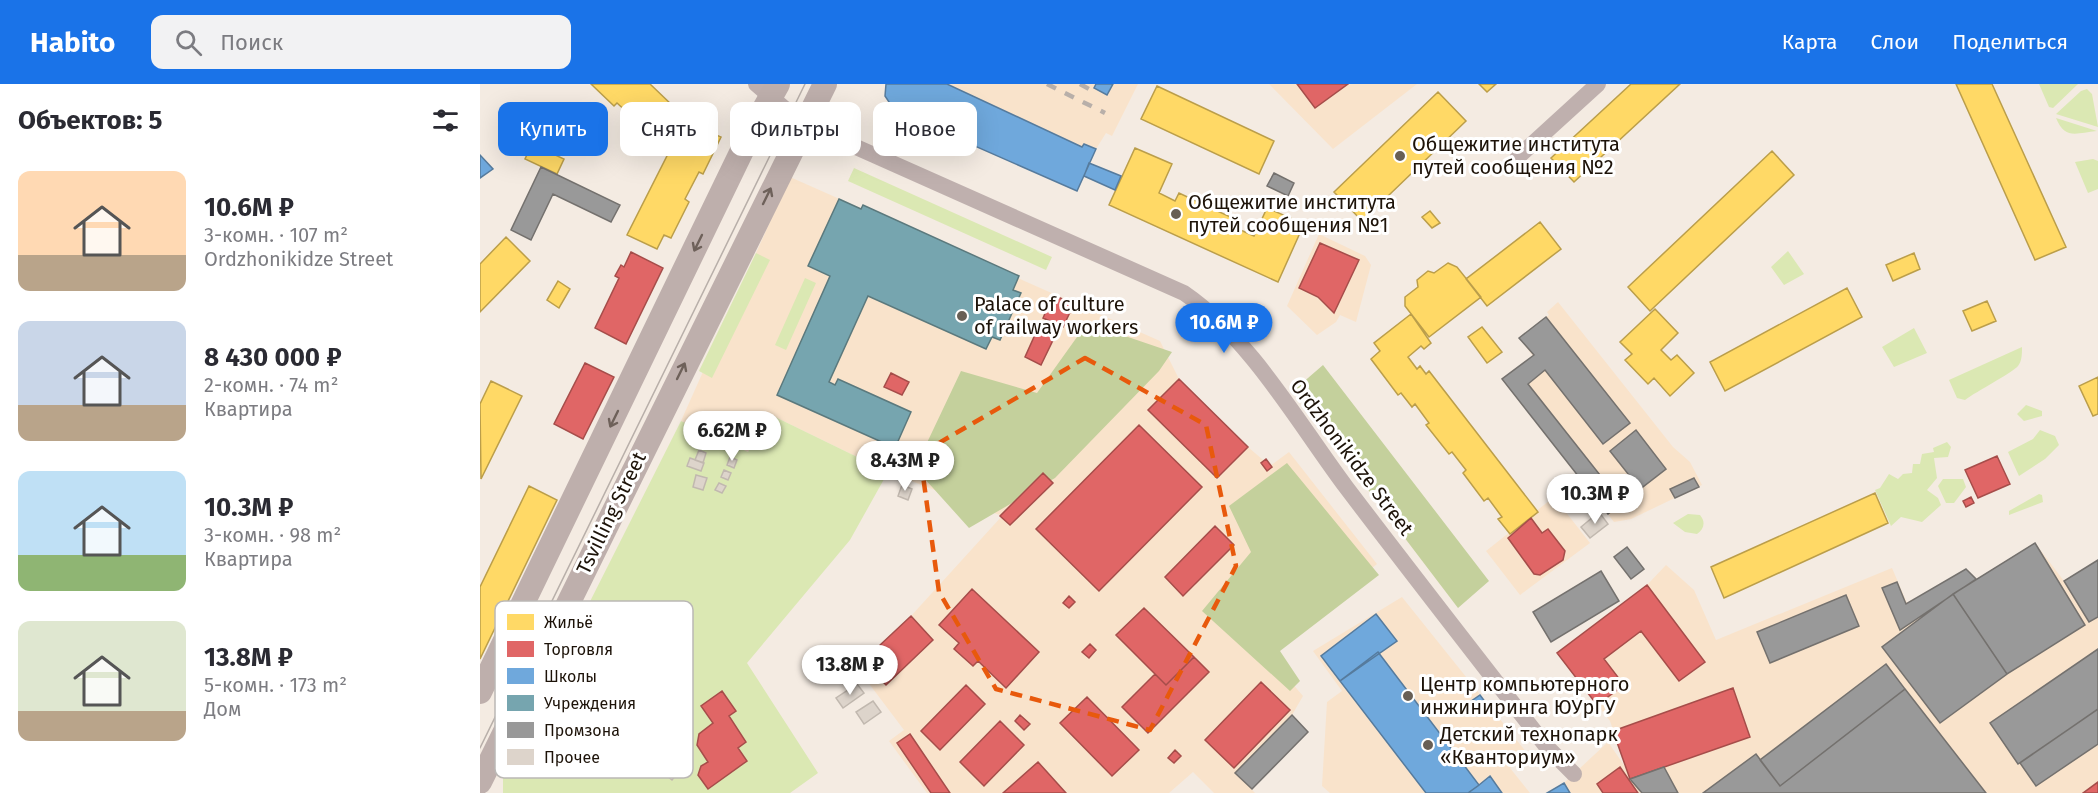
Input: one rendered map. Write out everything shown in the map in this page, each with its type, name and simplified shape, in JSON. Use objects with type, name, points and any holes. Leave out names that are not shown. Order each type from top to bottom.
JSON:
[{"type":"main road","name":"Tsvilling Street","points":[[815,102],[825,84]]},
{"type":"main road","name":"Tsvilling Street","points":[[524,601],[752,130],[768,88]]},
{"type":"main road","name":"Tsvilling Street","points":[[569,601],[788,156]]},
{"type":"main road","name":"Tsvilling Street","points":[[480,692],[495,661]]},
{"type":"main road","name":"Tsvilling Street","points":[[480,782],[495,751]]},
{"type":"street","points":[[1518,157],[1598,84]]},
{"type":"street","name":"Ordzhonikidze Street","points":[[768,88],[782,102]]},
{"type":"street","name":"Ordzhonikidze Street","points":[[861,148],[1184,293],[1204,307],[1268,380],[1346,487],[1546,746],[1574,774]]},
{"type":"highlighted area","points":[[1085,358],[1206,425],[1236,566],[1150,730],[996,689],[939,592],[920,454]]},
{"type":"shaded area","points":[[886,84],[1138,84],[1112,136],[1106,133],[1096,149],[1077,191],[977,147],[977,102],[889,102],[885,96]]},
{"type":"shaded area","points":[[1269,84],[1417,84],[1333,149]]},
{"type":"shaded area","points":[[790,177],[1160,341],[1179,379],[1270,466],[1289,452],[1377,564],[1267,654],[1303,696],[1292,715],[1236,773],[1255,793],[1214,793],[1193,772],[1169,793],[927,793],[889,741],[904,730],[861,673],[863,661],[911,616],[1002,516],[888,472],[769,414],[748,452],[681,421]]},
{"type":"shaded area","points":[[1319,234],[1365,256],[1371,265],[1356,322],[1340,315],[1336,322],[1317,335],[1287,306]]},
{"type":"shaded area","points":[[1558,302],[1673,447],[1690,462],[1702,485],[1631,519],[1614,522],[1502,379],[1533,356],[1519,338],[1549,315],[1547,312]]},
{"type":"shaded area","points":[[1554,497],[1590,543],[1520,595],[1486,551]]},
{"type":"shaded area","points":[[2035,543],[2064,581],[2098,561],[2098,793],[1547,793],[1564,783],[1608,742],[1626,768],[1610,721],[1557,653],[1647,585],[1666,565],[1694,590],[1716,640],[1892,568],[1907,603],[1966,569],[1977,579]]},
{"type":"shaded area","name":"Центр компьютерного инжиниринга ЮУрГУ","points":[[1402,597],[1527,753],[1510,768],[1530,793],[1330,793],[1322,786],[1327,702],[1342,691],[1313,651]]},
{"type":"green space","points":[[2039,84],[2078,84],[2053,108],[2049,107]]},
{"type":"green space","points":[[2087,89],[2092,94],[2098,127],[2056,114],[2081,91]]},
{"type":"green space","points":[[2056,118],[2097,131],[2072,134],[2063,130]]},
{"type":"green space","points":[[2093,159],[2098,161],[2098,189],[2088,193],[2075,162]]},
{"type":"green space","points":[[854,168],[1052,257],[1046,270],[848,181]]},
{"type":"green space","points":[[1788,251],[1804,274],[1784,285],[1771,267]]},
{"type":"green space","points":[[756,253],[770,260],[712,378],[699,371]]},
{"type":"green space","points":[[805,278],[816,283],[786,350],[775,345]]},
{"type":"green space","points":[[1087,323],[1172,352],[1159,371],[1055,478],[969,528],[915,468],[961,371],[1037,393]]},
{"type":"green space","points":[[1914,328],[1927,353],[1894,367],[1882,347]]},
{"type":"green space","points":[[2022,347],[2018,366],[1965,400],[1957,398],[1949,380]]},
{"type":"green space","points":[[1323,365],[1489,581],[1458,608],[1293,391]]},
{"type":"green space","points":[[2026,405],[2042,411],[2042,416],[2024,421],[2017,414]]},
{"type":"green space","points":[[769,414],[888,472],[850,540],[747,663],[818,773],[790,793],[503,793],[503,778],[693,778],[693,601],[590,601],[681,421],[748,452]]},
{"type":"green space","points":[[2040,430],[2055,436],[2059,445],[2045,459],[2019,476],[2008,452],[2033,439]]},
{"type":"green space","points":[[1947,442],[1951,447],[1948,457],[1934,458],[1937,478],[1927,490],[1938,498],[1941,505],[1922,522],[1901,517],[1891,526],[1875,490],[1880,488],[1889,474],[1898,479],[1903,474],[1912,473],[1913,464],[1920,464],[1922,454],[1934,452],[1933,448]]},
{"type":"green space","points":[[1287,463],[1379,575],[1280,651],[1300,681],[1290,691],[1202,611],[1251,552],[1229,506]]},
{"type":"green space","points":[[1943,479],[1963,479],[1966,487],[1954,503],[1946,503],[1938,486]]},
{"type":"green space","points":[[2039,494],[2042,495],[2043,502],[2009,515],[2009,511]]},
{"type":"green space","points":[[1688,514],[1700,515],[1703,520],[1701,530],[1697,534],[1685,532],[1673,523]]},
{"type":"building: Жильё","points":[[591,84],[650,84],[669,102],[620,102],[620,106],[617,103],[614,106]]},
{"type":"building: Жильё","points":[[1479,84],[1496,84],[1487,92]]},
{"type":"building: Жильё","points":[[1631,84],[1680,84],[1574,182],[1551,158]]},
{"type":"building: Жильё","points":[[1956,84],[1992,84],[2066,247],[2035,260]]},
{"type":"building: Жильё","points":[[1157,86],[1274,141],[1259,174],[1141,119]]},
{"type":"building: Жильё","name":"Общежитие института путей сообщения №2","points":[[1438,92],[1466,121],[1362,221],[1334,192]]},
{"type":"building: Жильё","name":"Общежитие института путей сообщения №1","points":[[1135,148],[1172,164],[1159,193],[1175,201],[1179,193],[1239,221],[1236,228],[1254,236],[1267,208],[1304,224],[1278,282],[1109,205]]},
{"type":"building: Жильё","points":[[1772,151],[1794,175],[1650,311],[1628,287]]},
{"type":"building: Жильё","points":[[526,156],[558,156],[564,159],[557,174],[525,159]]},
{"type":"building: Жильё","points":[[667,156],[712,156],[703,174],[699,172],[685,199],[689,202],[671,238],[664,235],[657,249],[627,235]]},
{"type":"building: Жильё","points":[[1430,211],[1440,223],[1432,228],[1422,217]]},
{"type":"building: Жильё","points":[[1540,222],[1561,249],[1487,306],[1466,279]]},
{"type":"building: Жильё","points":[[506,237],[530,261],[480,312],[480,264]]},
{"type":"building: Жильё","points":[[1914,253],[1920,269],[1893,281],[1886,265]]},
{"type":"building: Жильё","points":[[1448,263],[1457,267],[1481,297],[1429,337],[1405,306],[1405,297],[1418,287],[1417,280],[1428,271],[1434,273]]},
{"type":"building: Жильё","points":[[558,281],[570,289],[559,308],[547,300]]},
{"type":"building: Жильё","points":[[1847,288],[1862,317],[1725,391],[1710,362]]},
{"type":"building: Жильё","points":[[1987,301],[1996,321],[1972,331],[1963,311]]},
{"type":"building: Жильё","points":[[1655,309],[1678,333],[1661,350],[1671,360],[1677,355],[1694,373],[1670,396],[1654,378],[1648,384],[1625,360],[1632,354],[1620,342]]},
{"type":"building: Жильё","points":[[1411,314],[1431,343],[1424,349],[1421,346],[1408,357],[1417,369],[1420,366],[1426,374],[1429,371],[1538,512],[1510,534],[1498,519],[1502,517],[1488,498],[1484,501],[1463,473],[1466,470],[1452,452],[1449,454],[1426,425],[1429,423],[1415,404],[1412,407],[1401,393],[1398,395],[1371,359],[1380,351],[1374,343]]},
{"type":"building: Жильё","points":[[1482,327],[1502,352],[1487,363],[1468,337]]},
{"type":"building: Жильё","points":[[2098,377],[2098,414],[2093,416],[2079,386]]},
{"type":"building: Жильё","points":[[491,381],[522,396],[481,479],[480,404]]},
{"type":"building: Жильё","points":[[529,486],[557,500],[508,601],[495,601],[495,628],[480,659],[480,587]]},
{"type":"building: Жильё","points":[[1875,493],[1888,523],[1724,598],[1711,567]]},
{"type":"building: Торговля","points":[[1297,84],[1348,84],[1315,108]]},
{"type":"building: Торговля","points":[[1320,243],[1359,260],[1334,313],[1318,297],[1299,288]]},
{"type":"building: Торговля","points":[[631,252],[663,268],[626,344],[595,328],[619,278],[615,276],[621,265],[624,267]]},
{"type":"building: Торговля","points":[[1053,295],[1074,304],[1063,327],[1043,318]]},
{"type":"building: Торговля","points":[[1038,328],[1055,336],[1041,365],[1025,357]]},
{"type":"building: Торговля","points":[[585,363],[614,377],[583,439],[554,424]]},
{"type":"building: Торговля","points":[[891,373],[909,382],[902,395],[884,387]]},
{"type":"building: Торговля","points":[[1179,379],[1248,447],[1217,478],[1148,410]]},
{"type":"building: Торговля","points":[[1139,425],[1202,487],[1099,591],[1036,529]]},
{"type":"building: Торговля","points":[[703,435],[710,438],[706,446],[699,443]]},
{"type":"building: Торговля","points":[[1997,456],[2010,484],[1978,498],[1965,470]]},
{"type":"building: Торговля","points":[[1266,459],[1272,467],[1267,471],[1261,463]]},
{"type":"building: Торговля","points":[[1043,473],[1053,483],[1010,525],[1000,516]]},
{"type":"building: Торговля","points":[[1971,497],[1974,503],[1966,507],[1963,501]]},
{"type":"building: Торговля","points":[[1531,518],[1542,533],[1548,529],[1565,551],[1563,560],[1540,575],[1534,574],[1508,538]]},
{"type":"building: Торговля","points":[[1215,526],[1234,545],[1183,596],[1165,577]]},
{"type":"building: Торговля","points":[[1647,585],[1705,662],[1679,681],[1641,631],[1604,659],[1624,685],[1597,705],[1557,653]]},
{"type":"building: Торговля","points":[[972,589],[1039,652],[1006,688],[978,661],[973,666],[954,649],[959,643],[939,625]]},
{"type":"building: Торговля","points":[[1069,596],[1075,602],[1069,608],[1063,603]]},
{"type":"building: Торговля","points":[[1144,608],[1194,657],[1166,685],[1116,635]]},
{"type":"building: Торговля","points":[[911,616],[933,640],[886,685],[863,661]]},
{"type":"building: Торговля","points":[[1090,644],[1096,650],[1089,658],[1082,652]]},
{"type":"building: Торговля","points":[[1194,657],[1209,672],[1148,733],[1122,707],[1155,674],[1166,685]]},
{"type":"building: Торговля","points":[[1261,682],[1290,710],[1234,768],[1205,740]]},
{"type":"building: Торговля","points":[[966,685],[985,704],[940,750],[921,731]]},
{"type":"building: Торговля","points":[[1733,688],[1750,737],[1630,779],[1613,731]]},
{"type":"building: Торговля","points":[[722,691],[736,711],[729,716],[746,742],[738,748],[747,761],[708,789],[698,775],[701,766],[708,762],[697,745],[699,734],[713,723],[701,706]]},
{"type":"building: Торговля","points":[[1087,697],[1139,750],[1112,776],[1060,723]]},
{"type":"building: Торговля","points":[[1020,715],[1030,724],[1024,730],[1015,721]]},
{"type":"building: Торговля","points":[[1000,721],[1024,745],[984,786],[960,762]]},
{"type":"building: Торговля","points":[[910,734],[950,793],[931,793],[897,743]]},
{"type":"building: Торговля","points":[[1175,750],[1181,756],[1174,763],[1168,758]]},
{"type":"building: Торговля","points":[[1038,762],[1066,793],[1003,793]]},
{"type":"building: Торговля","points":[[1620,767],[1638,793],[1603,793],[1597,784]]},
{"type":"building: Торговля","points":[[2098,782],[2098,793],[2083,793]]},
{"type":"building: Школы","points":[[886,84],[947,84],[1082,147],[1084,144],[1096,149],[1077,191],[977,147],[977,102],[889,102],[885,96]]},
{"type":"building: Школы","points":[[1096,84],[1113,84],[1107,95],[1094,88]]},
{"type":"building: Школы","points":[[480,155],[493,169],[480,178]]},
{"type":"building: Школы","points":[[1089,163],[1121,176],[1115,190],[1084,176]]},
{"type":"building: Школы","points":[[1376,614],[1397,641],[1340,681],[1321,656]]},
{"type":"building: Школы","points":[[1378,652],[1479,785],[1468,793],[1426,793],[1340,681]]},
{"type":"building: Школы","points":[[1480,695],[1489,707],[1477,716],[1467,704]]},
{"type":"building: Школы","points":[[1490,776],[1502,793],[1468,793],[1479,785]]},
{"type":"building: Школы","points":[[1564,783],[1570,793],[1547,793]]},
{"type":"building: Учреждения","name":"Palace of culture of railway workers","points":[[839,199],[861,209],[863,205],[1019,276],[1013,290],[1021,293],[1000,340],[992,337],[986,349],[868,296],[829,382],[835,385],[838,379],[911,412],[895,448],[777,395],[830,276],[808,266]]},
{"type":"building: Промзона","points":[[541,167],[620,205],[611,222],[553,194],[531,240],[511,230]]},
{"type":"building: Промзона","points":[[1274,173],[1294,183],[1288,196],[1267,186]]},
{"type":"building: Промзона","points":[[1546,317],[1630,423],[1603,444],[1545,370],[1528,384],[1611,489],[1629,475],[1610,451],[1636,430],[1666,469],[1608,514],[1502,379],[1534,355],[1519,338]]},
{"type":"building: Промзона","points":[[1694,478],[1699,487],[1675,498],[1670,489]]},
{"type":"building: Промзона","points":[[2035,543],[2085,625],[2007,674],[1953,594]]},
{"type":"building: Промзона","points":[[1627,547],[1644,569],[1631,579],[1614,557]]},
{"type":"building: Промзона","points":[[2098,560],[2098,617],[2089,622],[2064,581]]},
{"type":"building: Промзона","points":[[1966,569],[1976,579],[1900,630],[1882,588],[1897,582],[1906,604]]},
{"type":"building: Промзона","points":[[1601,571],[1619,601],[1551,642],[1533,612]]},
{"type":"building: Промзона","points":[[1953,594],[2007,674],[1940,723],[1882,647]]},
{"type":"building: Промзона","points":[[1846,595],[1859,626],[1770,663],[1757,632]]},
{"type":"building: Промзона","points":[[2098,649],[2098,709],[2018,764],[1990,723]]},
{"type":"building: Промзона","points":[[1886,664],[1905,689],[1780,786],[1760,760]]},
{"type":"building: Промзона","points":[[1905,689],[1986,793],[1703,793],[1756,754],[1780,786]]},
{"type":"building: Промзона","points":[[2098,709],[2098,744],[2036,786],[2020,763]]},
{"type":"building: Промзона","points":[[1292,715],[1308,732],[1252,789],[1235,773]]},
{"type":"building: Промзона","points":[[1664,767],[1678,793],[1642,793],[1630,779]]},
{"type":"building: Прочее","points":[[699,450],[706,453],[703,463],[695,460]]},
{"type":"building: Прочее","points":[[730,457],[737,460],[734,468],[727,465]]},
{"type":"building: Прочее","points":[[690,458],[704,463],[701,471],[687,466]]},
{"type":"building: Прочее","points":[[724,470],[731,473],[728,480],[721,477]]},
{"type":"building: Прочее","points":[[696,475],[707,478],[703,490],[693,487]]},
{"type":"building: Прочее","points":[[719,483],[726,486],[722,493],[715,490]]},
{"type":"building: Прочее","points":[[902,485],[912,489],[908,500],[898,496]]},
{"type":"building: Прочее","points":[[1599,512],[1608,524],[1590,538],[1581,527]]},
{"type":"building: Прочее","points":[[857,684],[864,693],[843,708],[836,698]]},
{"type":"building: Прочее","points":[[873,701],[881,712],[864,724],[856,712]]},
{"type":"tram line","points":[[552,601],[805,84]]},
{"type":"tram line","points":[[480,748],[495,717]]},
{"type":"railway","points":[[1047,84],[1105,113]]},
{"type":"railway","points":[[1080,84],[1089,89]]},
{"type":"place","name":"Общежитие института путей сообщения №2","points":[[1400,156]]},
{"type":"place","name":"Общежитие института путей сообщения №1","points":[[1176,214]]},
{"type":"place","name":"Palace of culture of railway workers","points":[[962,316]]},
{"type":"place","name":"Центр компьютерного инжиниринга ЮУрГУ","points":[[1408,696]]},
{"type":"place","name":"Детский технопарк «Кванториум»","points":[[1428,745]]}]
